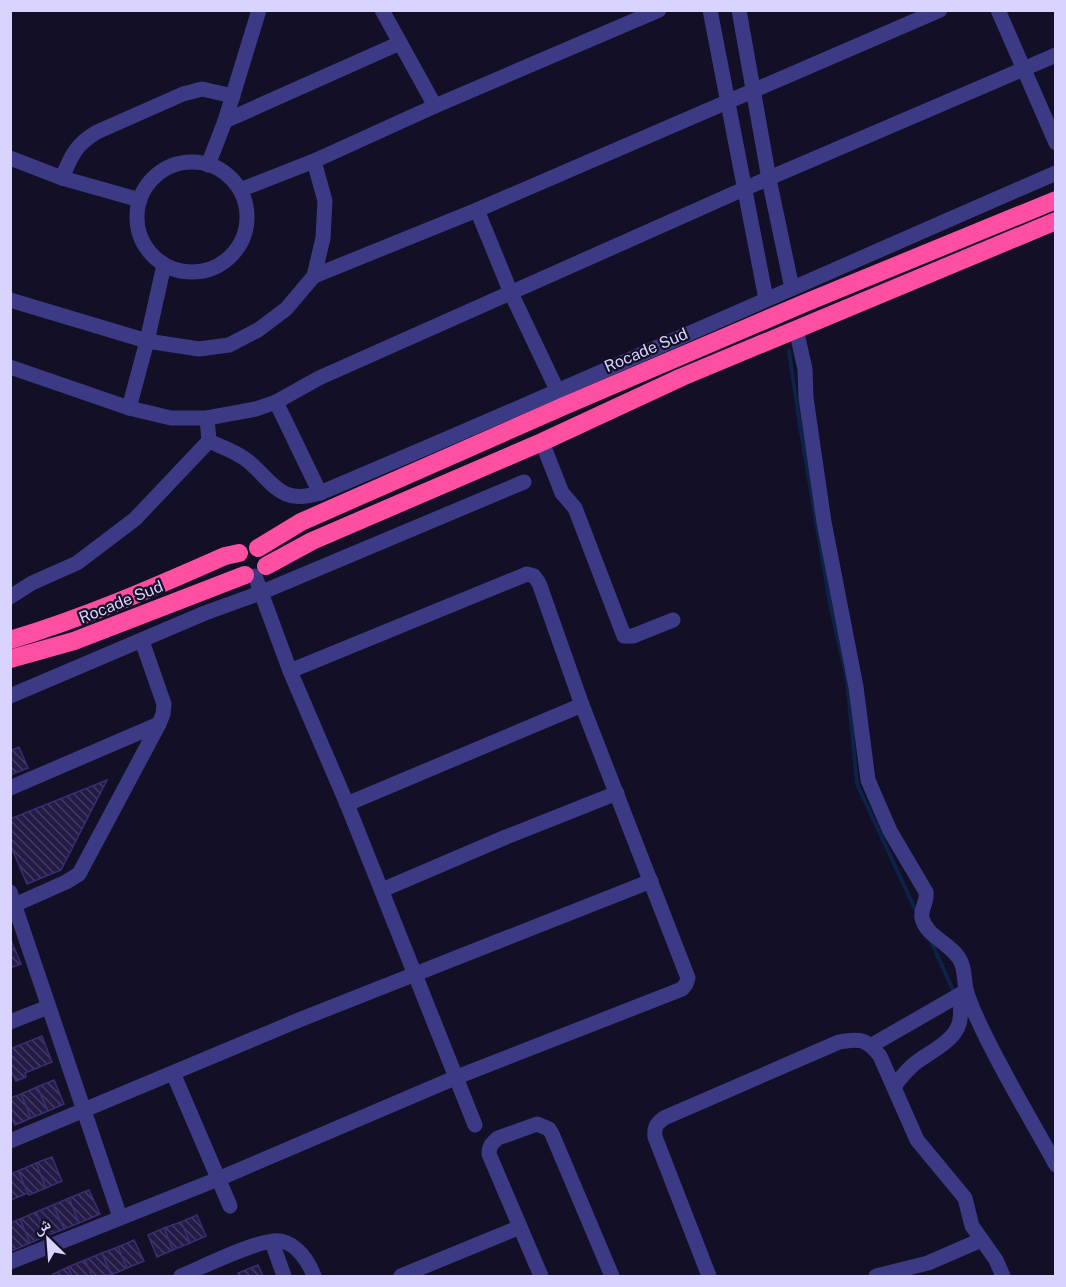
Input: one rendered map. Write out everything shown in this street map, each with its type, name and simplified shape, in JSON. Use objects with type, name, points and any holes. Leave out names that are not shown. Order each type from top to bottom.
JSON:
[{"type":"highway","name":"Rocade Sud","points":[[10,640],[70,620],[225,556],[239,553],[247,547],[258,548],[301,522],[564,406],[1056,200]]},
{"type":"highway","name":"Rocade Sud","points":[[10,659],[74,641],[256,577],[312,541],[542,442],[682,377],[1056,221]]},
{"type":"highway","points":[[239,553],[236,563],[240,572],[256,577],[265,555],[258,548]]},
{"type":"street","points":[[208,165],[225,121],[259,10]]},
{"type":"street","points":[[382,10],[435,106]]},
{"type":"street","points":[[240,190],[314,161],[435,106],[659,10]]},
{"type":"street","points":[[710,10],[766,299]]},
{"type":"street","points":[[739,10],[769,179],[792,288]]},
{"type":"street","points":[[314,276],[477,210],[940,10]]},
{"type":"street","points":[[998,10],[1056,143]]},
{"type":"street","points":[[225,121],[400,43]]},
{"type":"street","points":[[10,367],[129,408],[171,418],[207,418],[245,412],[276,402],[319,378],[746,188],[1056,55]]},
{"type":"street","points":[[62,178],[71,156],[84,140],[97,132],[183,93],[202,89],[232,96]]},
{"type":"street","points":[[10,158],[62,178],[140,200]]},
{"type":"street","points":[[10,300],[147,341],[199,349],[229,345],[258,330],[286,309],[314,276],[323,238],[325,201],[314,161]]},
{"type":"street","points":[[189,163],[208,165],[229,176],[240,190],[247,207],[247,226],[240,244],[229,258],[201,272],[182,271],[164,265],[149,251],[140,233],[138,220],[140,200],[149,183],[164,170],[189,163]]},
{"type":"street","points":[[209,441],[245,459],[284,495],[304,498],[320,493],[558,392],[1056,173]]},
{"type":"street","points":[[477,210],[511,293],[558,392]]},
{"type":"street","points":[[129,408],[164,265]]},
{"type":"street","points":[[796,329],[805,369],[806,398],[819,488],[856,687],[868,780],[890,831],[926,892],[922,921],[951,948],[961,960],[964,970],[959,1026],[948,1040],[908,1069],[894,1086]]},
{"type":"street","points":[[276,402],[320,493]]},
{"type":"street","points":[[10,597],[32,583],[77,563],[135,519],[209,441],[207,418]]},
{"type":"street","points":[[542,442],[562,494],[575,508],[624,636],[633,636],[673,620]]},
{"type":"street","points":[[10,696],[205,613],[256,577],[524,482]]},
{"type":"street","points":[[10,1262],[218,1179],[457,1077],[682,988],[686,984],[688,978],[582,705],[539,583],[534,576],[527,574],[290,671]]},
{"type":"street","points":[[256,577],[290,671],[347,804],[475,1125]]},
{"type":"street","points":[[120,1217],[12,901],[66,882],[79,874],[159,724],[164,704],[142,641]]},
{"type":"street","points":[[347,804],[582,705]]},
{"type":"street","points":[[10,788],[159,724]]},
{"type":"street","points":[[382,890],[617,793]]},
{"type":"street","points":[[10,1141],[299,1020],[651,881]]},
{"type":"street","points":[[872,1045],[963,993]]},
{"type":"street","points":[[963,993],[1056,1165]]},
{"type":"street","points":[[10,1022],[48,1007]]},
{"type":"street","points":[[709,1276],[655,1137],[654,1129],[657,1123],[839,1042],[862,1040],[872,1045],[880,1056],[917,1140],[965,1198],[972,1226],[996,1260],[1003,1276]]},
{"type":"street","points":[[173,1073],[230,1206]]},
{"type":"street","points":[[541,1276],[492,1161],[489,1148],[498,1138],[537,1124],[544,1125],[552,1134],[612,1276]]},
{"type":"street","points":[[400,1276],[520,1227]]},
{"type":"street","points":[[876,1276],[928,1263],[981,1240]]},
{"type":"street","points":[[181,1276],[264,1242],[281,1241],[300,1252],[314,1276]]},
{"type":"street","points":[[272,1242],[284,1276]]},
{"type":"building","points":[[19,747],[28,768],[10,775],[10,751]]},
{"type":"building","points":[[107,780],[61,870],[27,884],[10,844],[10,819]]},
{"type":"building","points":[[10,938],[21,964],[10,968]]},
{"type":"building","points":[[42,1036],[52,1062],[25,1073],[26,1077],[16,1081],[10,1069],[10,1049]]},
{"type":"building","points":[[54,1080],[64,1104],[48,1111],[37,1087]]},
{"type":"building","points":[[37,1087],[48,1111],[31,1118],[21,1094]]},
{"type":"building","points":[[21,1094],[31,1118],[15,1125],[10,1115],[10,1098]]},
{"type":"building","points":[[52,1157],[62,1181],[46,1188],[36,1163]]},
{"type":"building","points":[[36,1163],[46,1188],[29,1195],[18,1171]]},
{"type":"building","points":[[18,1171],[28,1193],[11,1200],[10,1174]]},
{"type":"building","points":[[89,1190],[100,1214],[79,1223],[69,1198]]},
{"type":"building","points":[[69,1198],[79,1223],[64,1229],[53,1205]]},
{"type":"building","points":[[53,1205],[64,1229],[46,1236],[36,1212]]},
{"type":"building","points":[[36,1212],[46,1236],[30,1243],[20,1219]]},
{"type":"building","points":[[197,1215],[206,1236],[190,1243],[181,1222]]},
{"type":"building","points":[[20,1219],[30,1243],[12,1251],[10,1223]]},
{"type":"building","points":[[181,1222],[190,1243],[173,1250],[164,1228]]},
{"type":"building","points":[[164,1228],[173,1250],[157,1257],[148,1235]]},
{"type":"building","points":[[134,1240],[144,1261],[127,1268],[118,1247]]},
{"type":"building","points":[[118,1247],[127,1268],[111,1275],[102,1253]]},
{"type":"building","points":[[102,1253],[111,1275],[92,1276],[85,1260]]},
{"type":"building","points":[[85,1260],[92,1276],[72,1276],[68,1267]]},
{"type":"building","points":[[258,1265],[263,1276],[240,1276],[238,1273]]},
{"type":"building","points":[[68,1267],[72,1276],[54,1276],[53,1274]]},
{"type":"waterway","points":[[789,351],[830,604],[847,679],[857,784],[916,911]]},
{"type":"waterway","points":[[930,939],[953,990]]}]
